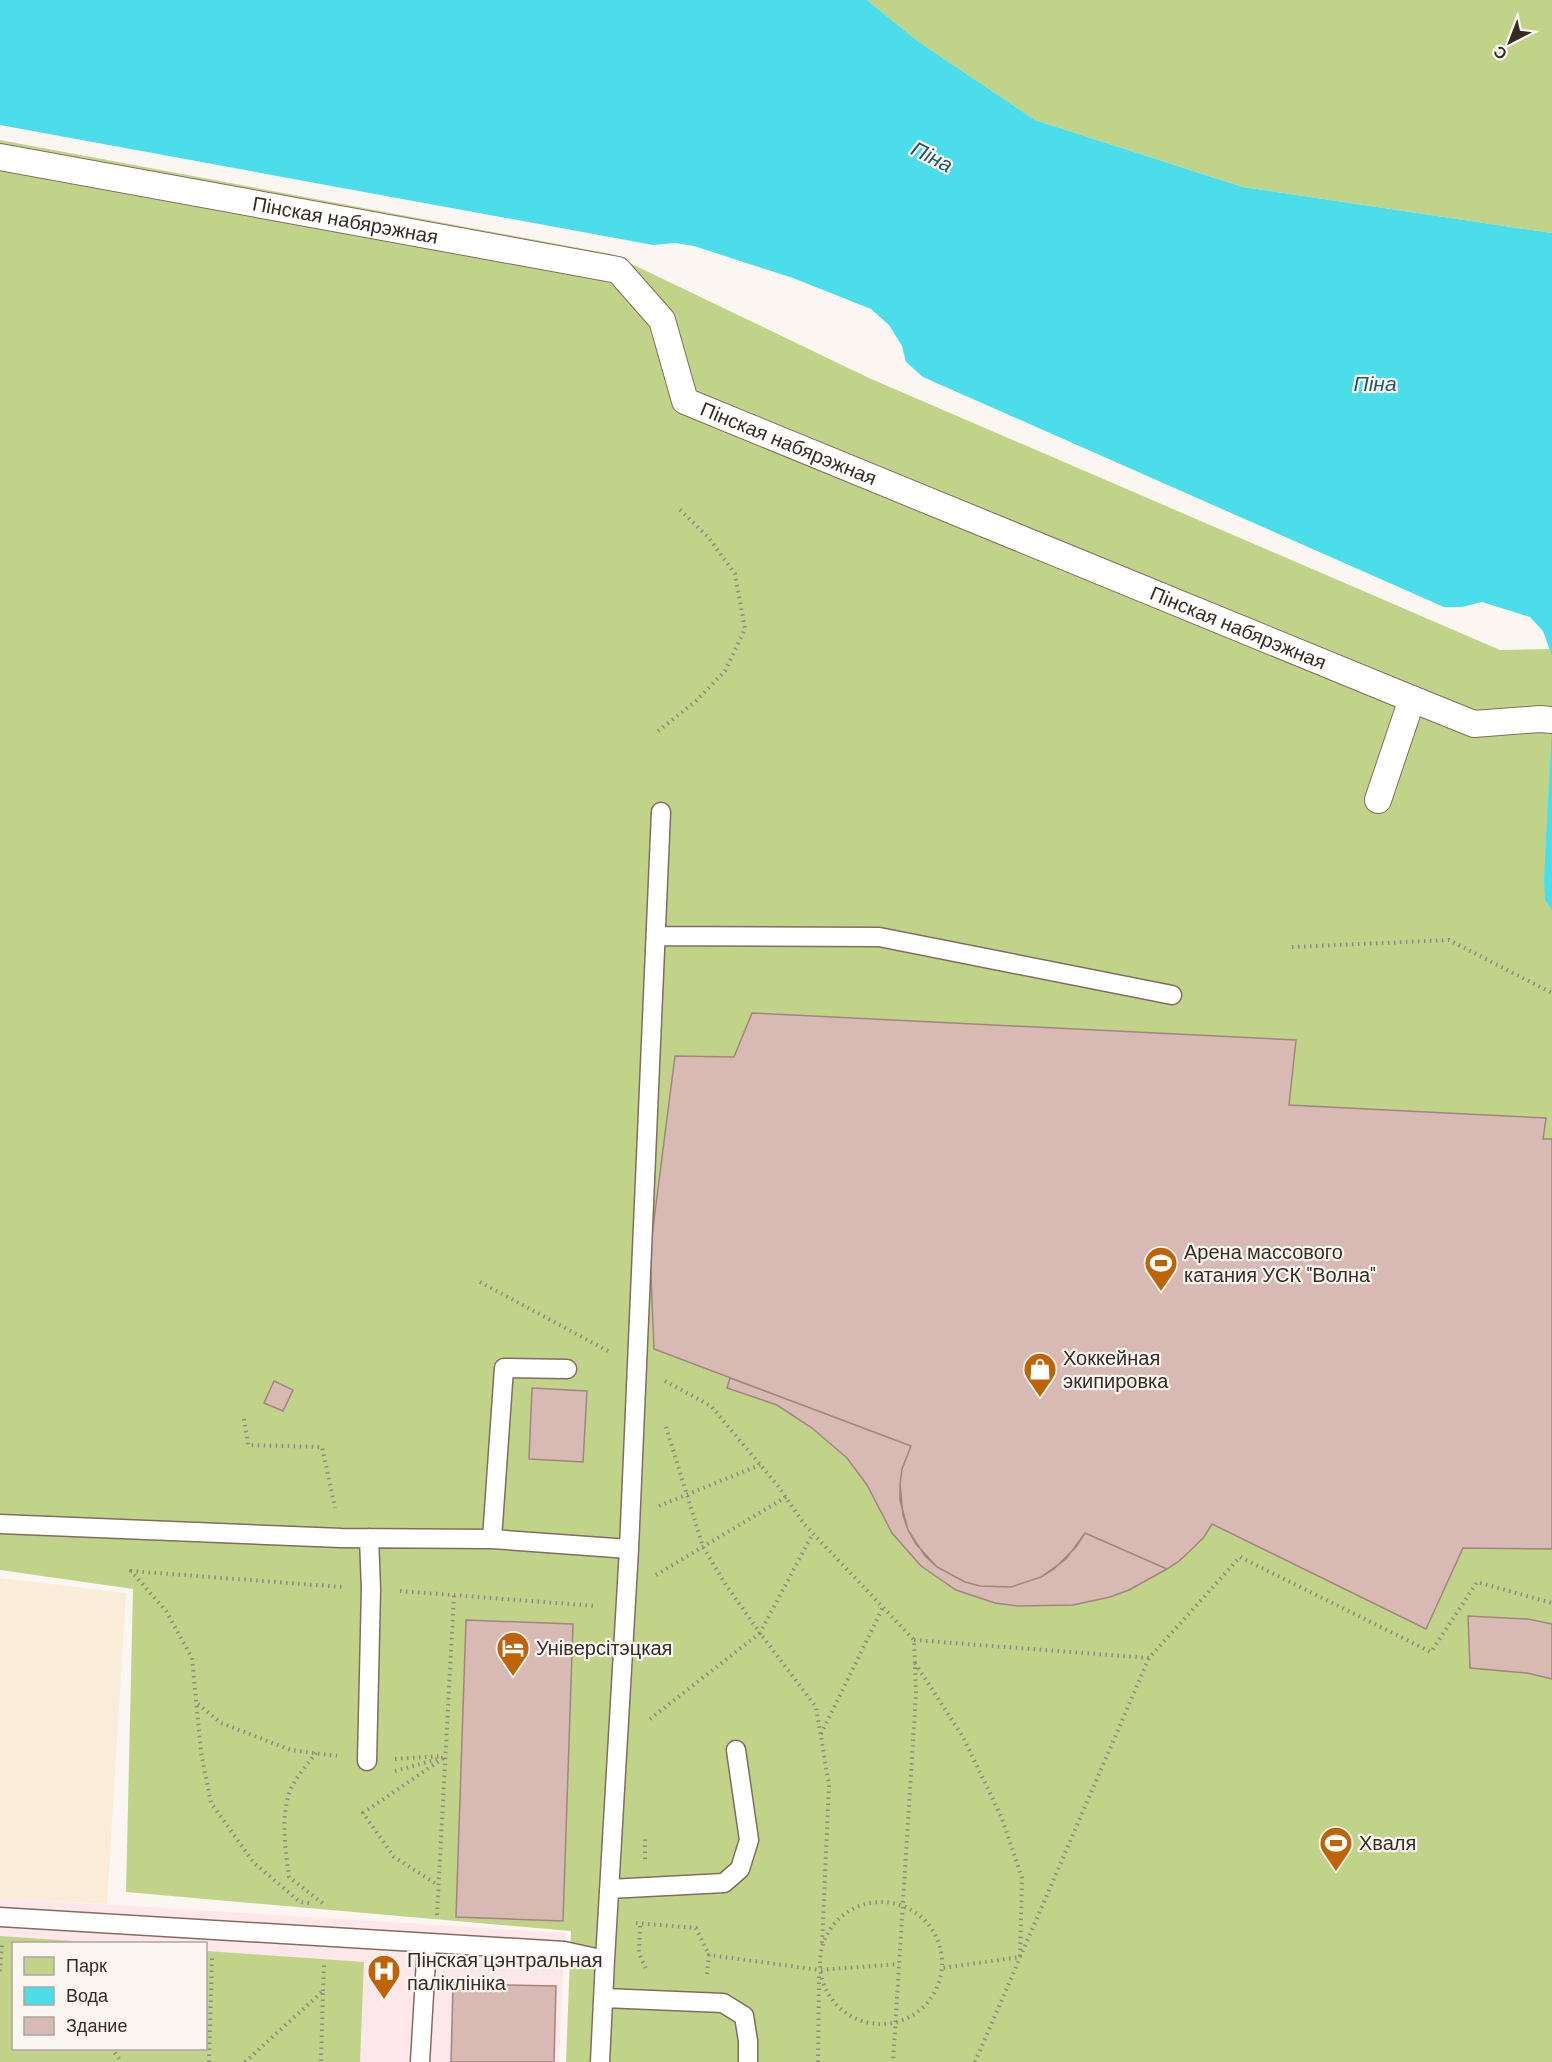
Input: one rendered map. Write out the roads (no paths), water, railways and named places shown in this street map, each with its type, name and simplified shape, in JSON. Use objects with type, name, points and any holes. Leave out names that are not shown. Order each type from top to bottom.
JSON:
[{"type":"street","name":"Пінская набярэжная","points":[[0,157],[618,270],[662,320],[685,401],[1474,724],[1546,720]]},
{"type":"street","points":[[1378,800],[1412,699]]},
{"type":"lane","points":[[600,2062],[629,1549],[661,812]]},
{"type":"lane","points":[[656,936],[879,937],[1172,995]]},
{"type":"lane","points":[[492,1539],[504,1368],[567,1369]]},
{"type":"lane","points":[[0,1524],[341,1538],[492,1539],[629,1549]]},
{"type":"lane","points":[[367,1761],[369,1538]]},
{"type":"lane","points":[[609,1889],[724,1883],[740,1869],[749,1840],[736,1750]]},
{"type":"lane","points":[[0,1917],[564,1951],[605,1960]]},
{"type":"lane","points":[[420,2062],[428,1943]]},
{"type":"lane","points":[[604,1998],[723,2003],[744,2016],[748,2041],[748,2062]]},
{"type":"water","name":"Піна","points":[[0,0],[867,0],[919,42],[1035,120],[1243,187],[1552,233],[1552,656],[1543,631],[1530,617],[1482,602],[1462,607],[1444,607],[923,377],[906,362],[902,346],[889,325],[871,309],[793,278],[694,246],[675,243],[653,245],[0,125]]},
{"type":"water","points":[[1552,726],[1552,910],[1545,900],[1544,880]]},
{"type":"place","name":"Арена массового катания УСК \"Волна\"","points":[[1161,1292]]},
{"type":"place","name":"Хоккейная экипировка","points":[[1040,1398]]},
{"type":"place","name":"Універсітэцкая","points":[[513,1677]]},
{"type":"place","name":"Хваля","points":[[1336,1872]]},
{"type":"place","name":"Пінская цэнтральная паліклініка","points":[[384,2000]]}]
